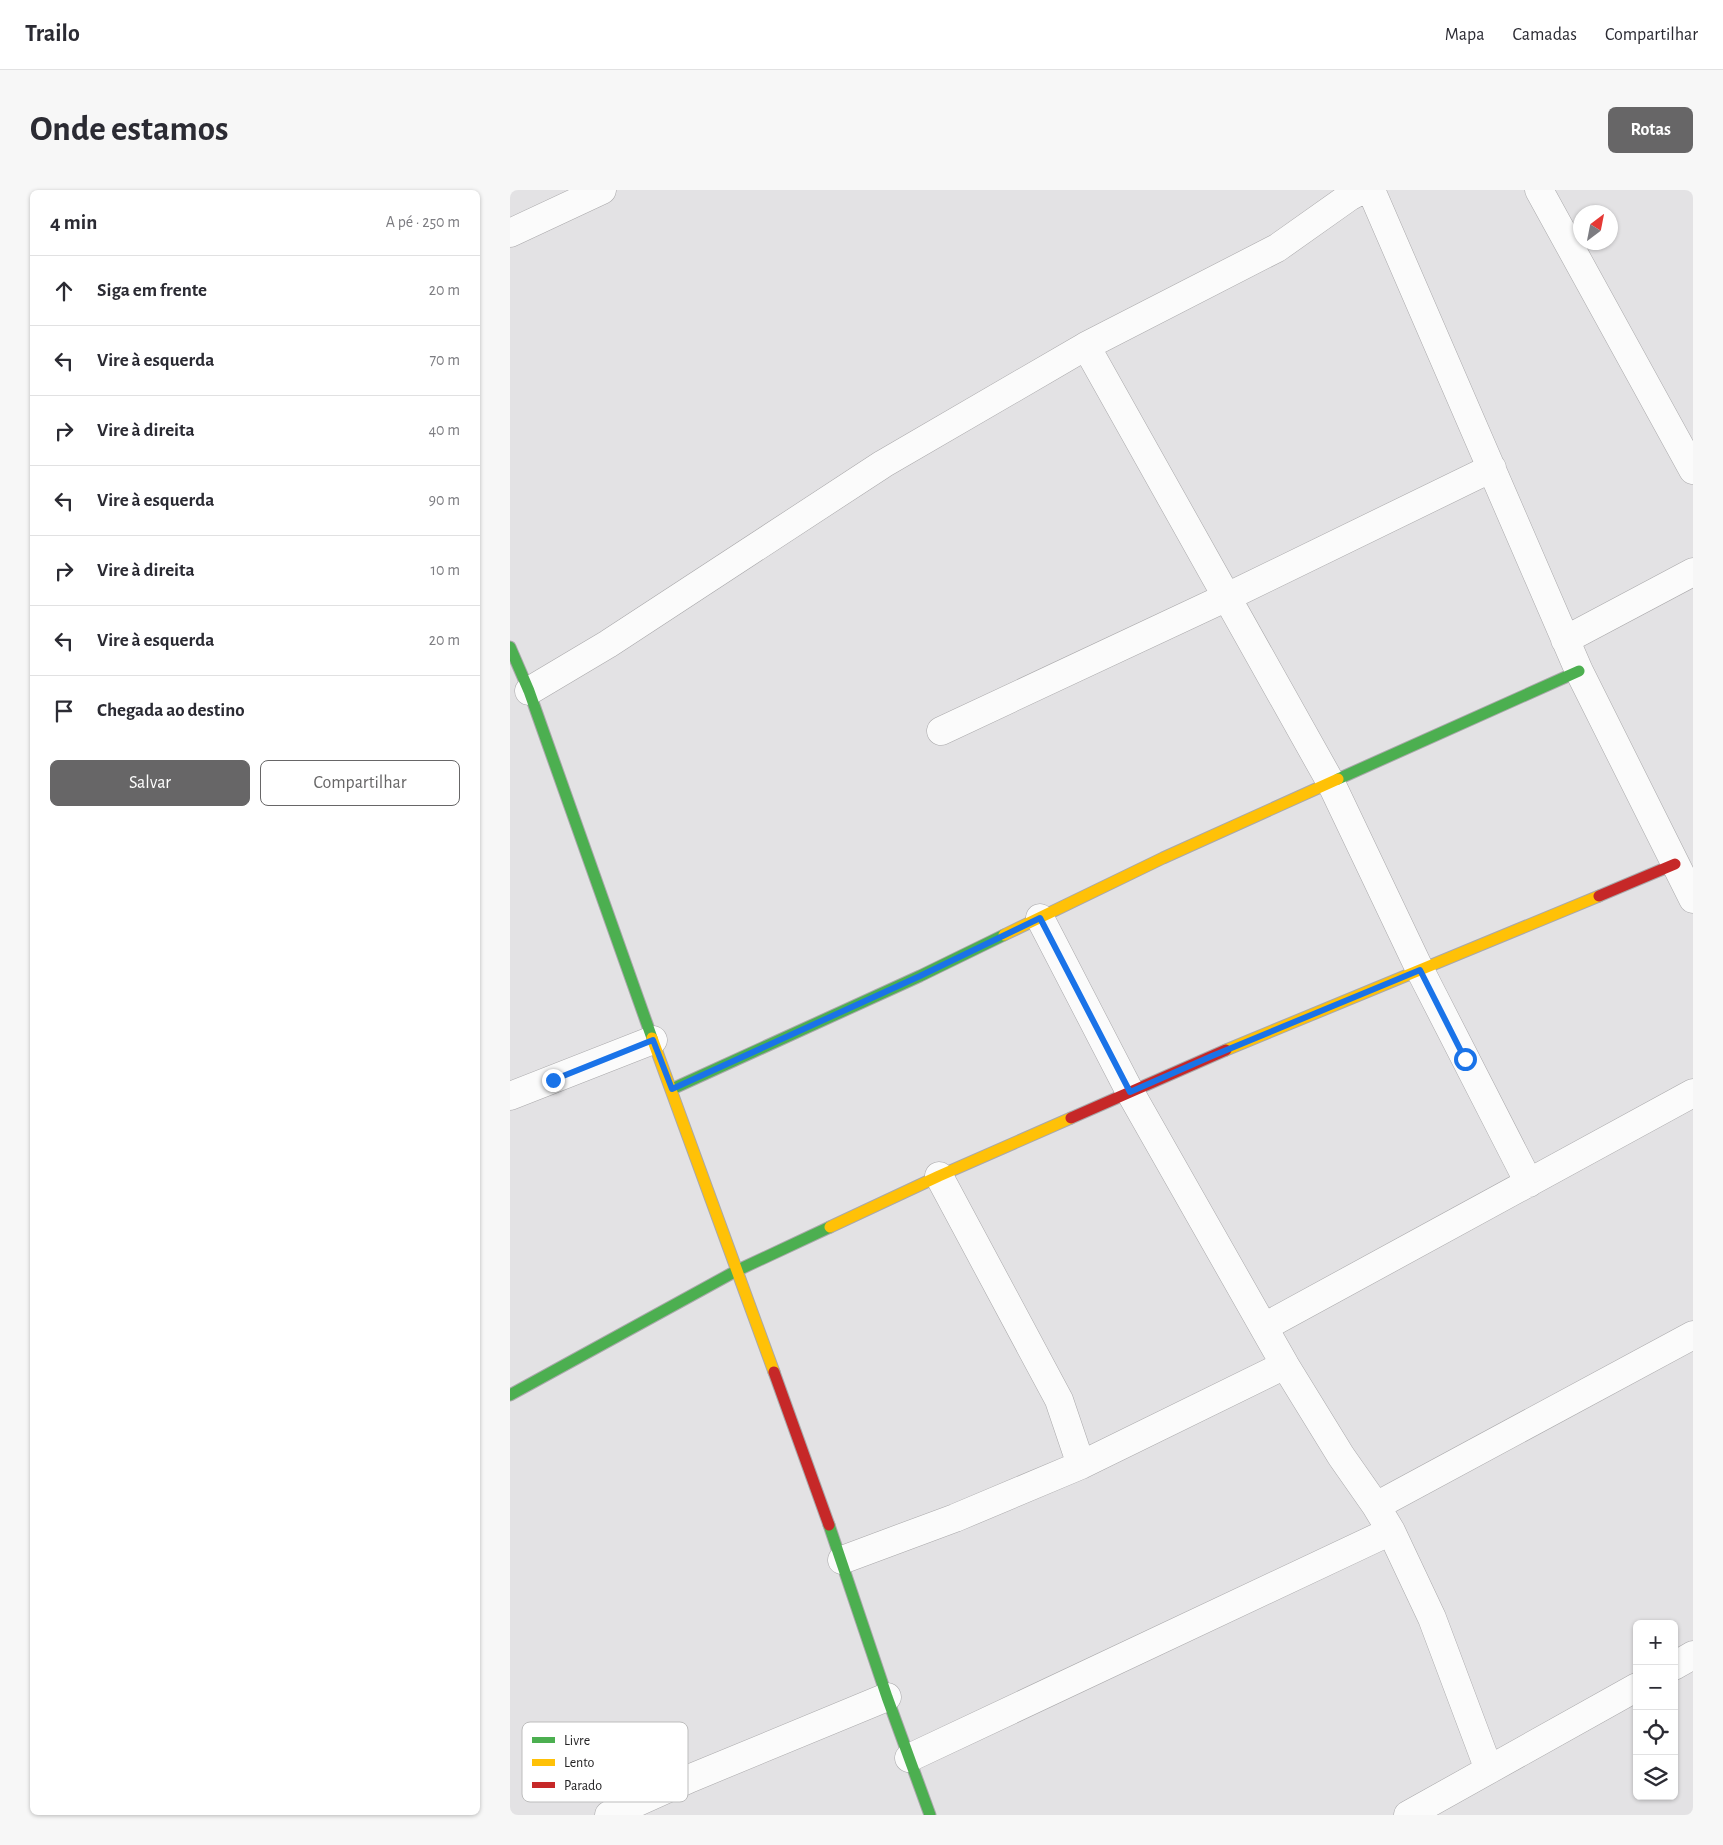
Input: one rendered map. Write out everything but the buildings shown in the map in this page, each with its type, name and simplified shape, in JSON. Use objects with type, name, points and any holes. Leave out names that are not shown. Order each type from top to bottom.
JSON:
[{"type":"street","points":[[510,233],[602,190]]},
{"type":"street","points":[[529,691],[608,644],[883,464],[1086,346],[1277,248],[1349,197],[1362,190]]},
{"type":"street","points":[[1371,190],[1579,671],[1693,899]]},
{"type":"street","points":[[1538,190],[1693,470]]},
{"type":"street","points":[[1086,346],[1330,783],[1420,970],[1529,1182]]},
{"type":"street","points":[[941,731],[1227,597],[1492,468]]},
{"type":"street","points":[[1565,640],[1693,572]]},
{"type":"street","points":[[510,648],[529,691],[653,1040],[842,1560],[887,1697],[930,1815]]},
{"type":"street","points":[[672,1089],[920,976],[1163,858],[1579,671]]},
{"type":"street","points":[[510,1395],[736,1270],[940,1176],[1212,1056],[1675,864]]},
{"type":"street","points":[[1040,918],[1130,1092],[1285,1365],[1341,1456],[1391,1531],[1432,1618],[1488,1770]]},
{"type":"street","points":[[513,1087],[653,1040]]},
{"type":"street","points":[[1264,1327],[1693,1093]]},
{"type":"street","points":[[940,1176],[1058,1400],[1082,1465]]},
{"type":"street","points":[[1376,1506],[1693,1336]]},
{"type":"street","points":[[842,1560],[955,1518],[1082,1465],[1285,1365]]},
{"type":"street","points":[[909,1758],[1391,1531]]},
{"type":"street","points":[[1676,1665],[1693,1655]]},
{"type":"street","points":[[1408,1815],[1451,1805],[1488,1770],[1633,1689]]},
{"type":"street","points":[[688,1779],[887,1697]]},
{"type":"street","points":[[609,1815],[638,1802]]},
{"type":"traffic: fast","points":[[510,647],[529,691],[652,1038]]},
{"type":"traffic: fast","points":[[1338,779],[1579,671]]},
{"type":"traffic: fast","points":[[672,1089],[920,976],[1004,935]]},
{"type":"traffic: fast","points":[[510,1395],[736,1271],[830,1227]]},
{"type":"traffic: fast","points":[[829,1525],[887,1697],[930,1815]]},
{"type":"traffic: slow","points":[[1004,935],[1163,858],[1338,779]]},
{"type":"traffic: slow","points":[[1226,1050],[1599,896]]},
{"type":"traffic: slow","points":[[652,1038],[774,1372]]},
{"type":"traffic: slow","points":[[830,1227],[939,1176],[1071,1118]]},
{"type":"traffic: jam","points":[[1599,896],[1675,864]]},
{"type":"traffic: jam","points":[[1071,1118],[1226,1050]]},
{"type":"traffic: jam","points":[[774,1372],[829,1525]]},
{"type":"route","points":[[553,1080],[653,1040],[672,1089],[920,976],[1040,918],[1130,1092],[1420,970],[1465,1059]]}]
